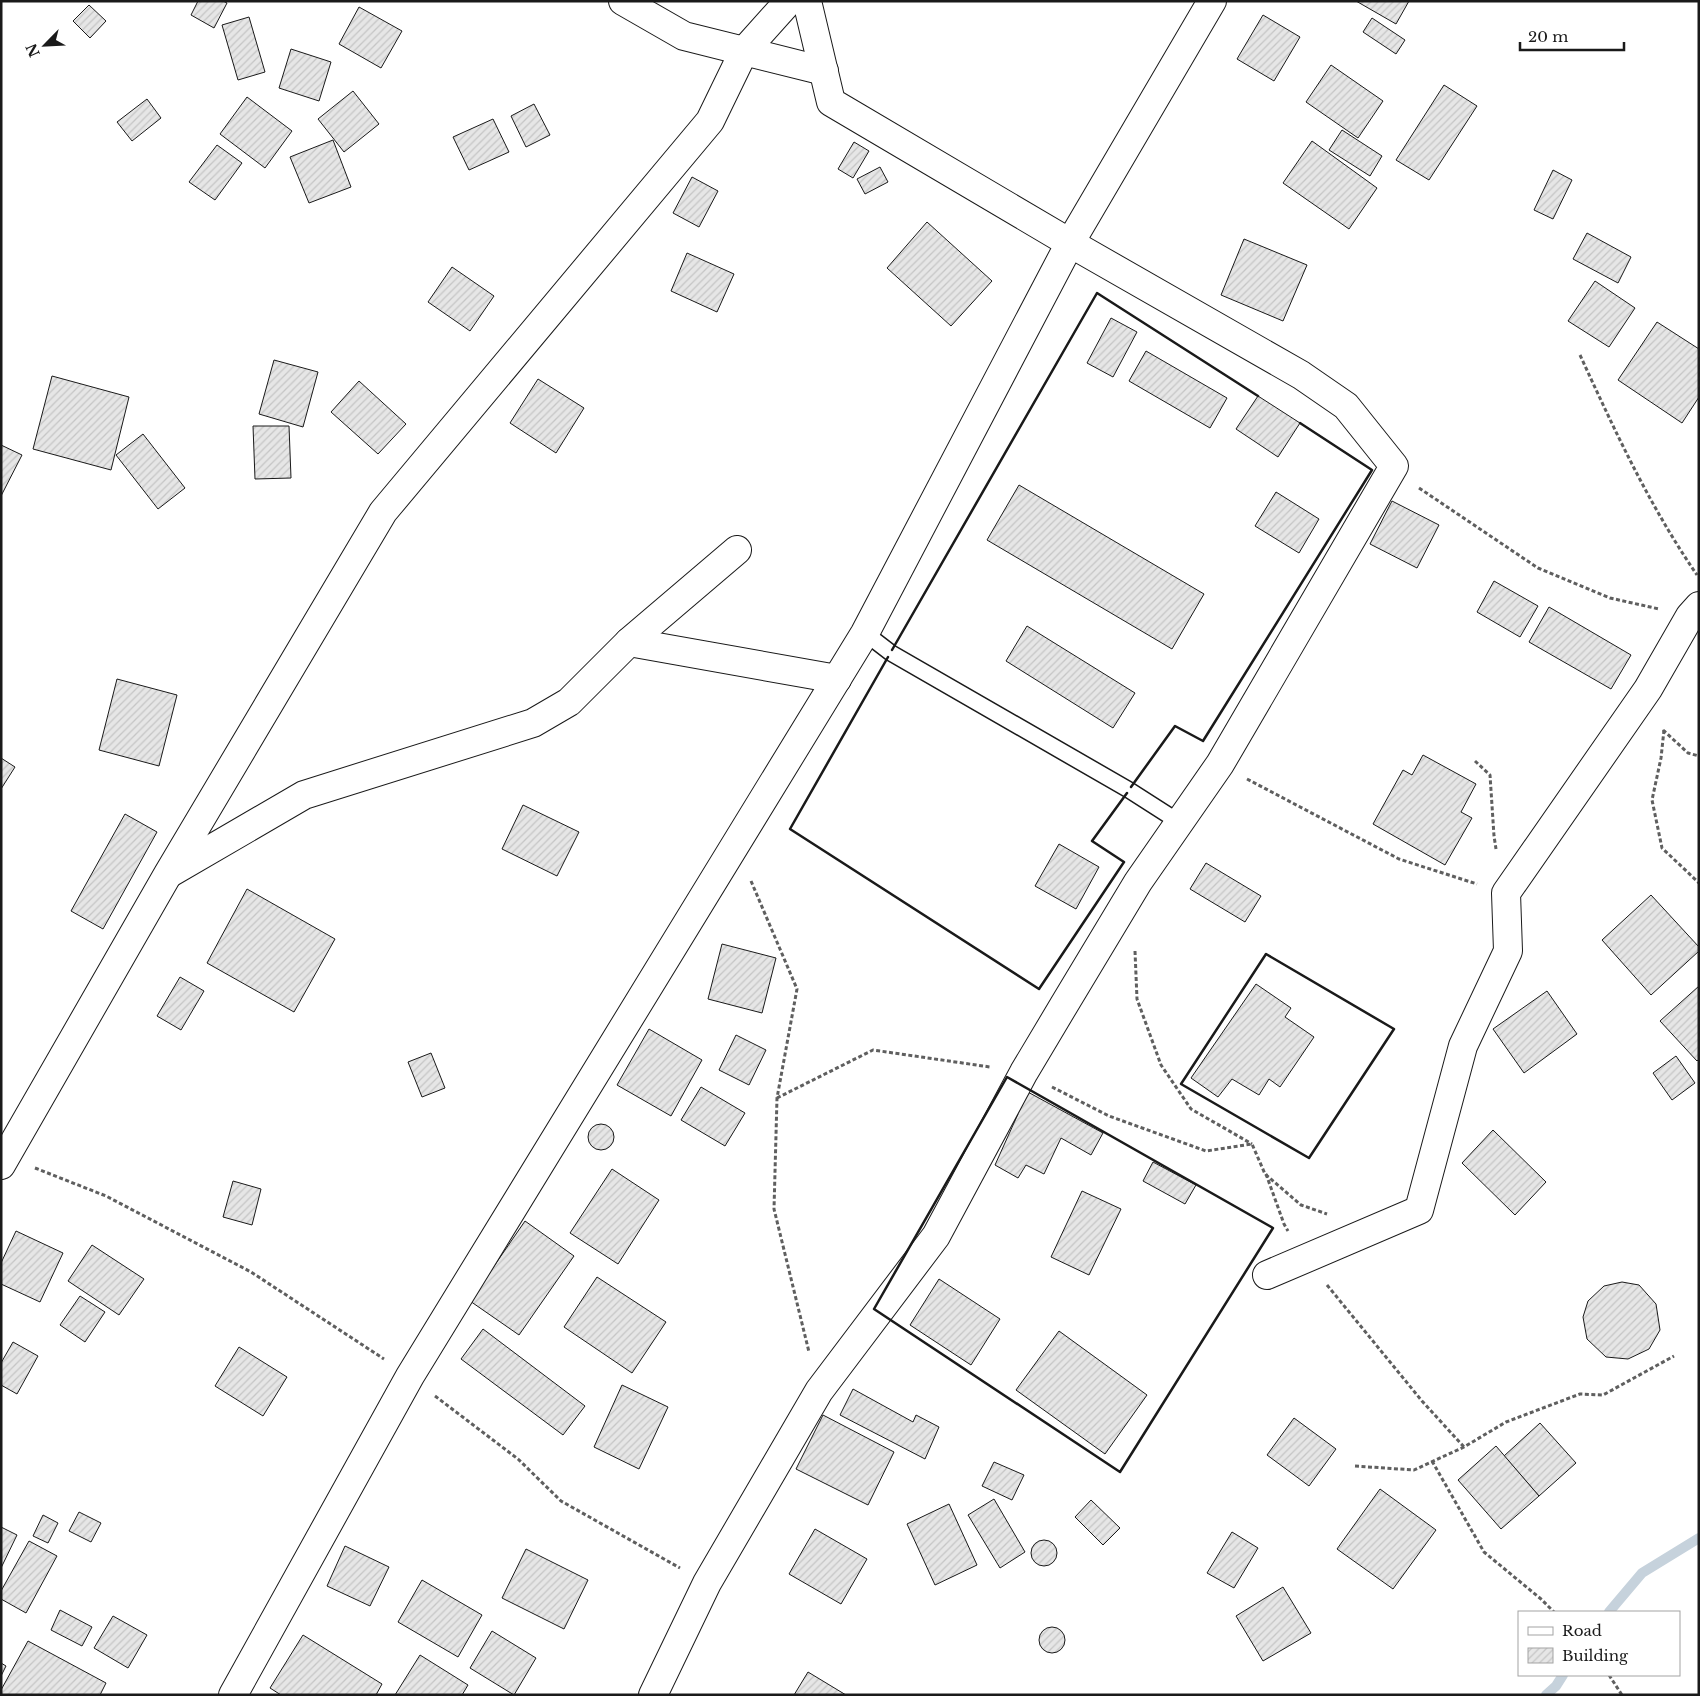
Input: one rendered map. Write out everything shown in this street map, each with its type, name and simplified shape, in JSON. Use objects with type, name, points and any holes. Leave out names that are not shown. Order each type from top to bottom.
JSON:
[{"type":"street","points":[[624,1],[684,36],[824,71]]},
{"type":"street","points":[[4,1160],[168,874],[383,512],[710,121],[744,51],[789,1]]},
{"type":"street","points":[[653,1695],[707,1583],[819,1391],[936,1236],[1024,1072],[1138,882],[1220,764],[1394,466],[1346,406],[1302,375],[1070,243],[831,102],[807,1]]},
{"type":"street","points":[[232,1695],[410,1376],[865,633],[1070,243],[1212,1]]},
{"type":"street","points":[[168,874],[304,796],[533,723],[569,702],[629,642],[736,550]]},
{"type":"street","points":[[1267,1274],[1419,1210],[1463,1046],[1508,951],[1506,893],[1648,689],[1694,611]]},
{"type":"street","points":[[629,642],[837,679]]},
{"type":"lane","points":[[865,633],[891,653],[1129,790],[1180,822]]},
{"type":"path","points":[[1580,355],[1628,459],[1678,547],[1699,577]]},
{"type":"path","points":[[1394,466],[1424,492],[1538,568],[1610,598],[1694,611]]},
{"type":"path","points":[[1699,756],[1688,753],[1664,730],[1661,758],[1652,800],[1662,848],[1699,883]]},
{"type":"path","points":[[1220,764],[1399,859],[1506,893],[1494,836],[1490,775],[1475,761]]},
{"type":"path","points":[[735,846],[797,990],[778,1098],[774,1209],[819,1391]]},
{"type":"path","points":[[1135,942],[1137,999],[1160,1065],[1191,1109],[1252,1144],[1266,1174],[1284,1224],[1306,1258],[1422,1402],[1464,1447]]},
{"type":"path","points":[[778,1098],[873,1050],[1024,1072],[1109,1116],[1206,1151],[1252,1144]]},
{"type":"path","points":[[4,1160],[106,1196],[251,1272],[410,1376],[518,1459],[560,1501],[707,1583]]},
{"type":"path","points":[[1266,1174],[1301,1205],[1335,1217]]},
{"type":"path","points":[[1355,1466],[1414,1470],[1464,1447],[1506,1422],[1580,1394],[1603,1395],[1674,1356]]},
{"type":"path","points":[[1432,1461],[1484,1552],[1553,1611]]},
{"type":"path","points":[[1610,1676],[1622,1695]]},
{"type":"building","points":[[198,1],[223,1],[227,3],[214,28],[191,15]]},
{"type":"building","points":[[1356,1],[1409,1],[1396,24]]},
{"type":"building","points":[[89,5],[106,21],[90,38],[73,21]]},
{"type":"building","points":[[359,7],[402,31],[381,68],[339,44]]},
{"type":"building","points":[[1263,15],[1300,37],[1274,81],[1237,59]]},
{"type":"building","points":[[249,17],[265,72],[238,80],[222,25]]},
{"type":"building","points":[[1372,18],[1405,40],[1396,54],[1363,32]]},
{"type":"building","points":[[291,49],[331,62],[319,101],[279,88]]},
{"type":"building","points":[[1331,65],[1383,101],[1358,138],[1306,102]]},
{"type":"building","points":[[1444,85],[1477,106],[1429,180],[1396,160]]},
{"type":"building","points":[[353,91],[379,124],[344,152],[318,119]]},
{"type":"building","points":[[247,97],[292,131],[265,168],[220,134]]},
{"type":"building","points":[[147,99],[161,118],[132,141],[117,122]]},
{"type":"building","points":[[534,104],[550,135],[526,147],[511,116]]},
{"type":"building","points":[[493,119],[509,152],[469,170],[453,137]]},
{"type":"building","points":[[1342,130],[1382,156],[1370,176],[1329,150]]},
{"type":"building","points":[[333,140],[351,187],[309,203],[290,157]]},
{"type":"building","points":[[1312,141],[1377,188],[1349,229],[1283,183]]},
{"type":"building","points":[[854,142],[869,151],[853,178],[838,169]]},
{"type":"building","points":[[217,145],[242,163],[215,200],[189,182]]},
{"type":"building","points":[[880,167],[888,182],[865,194],[857,179]]},
{"type":"building","points":[[1553,170],[1572,180],[1553,219],[1534,210]]},
{"type":"building","points":[[692,177],[718,191],[699,227],[673,213]]},
{"type":"building","points":[[927,222],[992,281],[951,326],[887,268]]},
{"type":"building","points":[[1587,233],[1631,257],[1618,283],[1573,259]]},
{"type":"building","points":[[1244,239],[1307,265],[1283,321],[1221,295]]},
{"type":"building","points":[[687,253],[734,274],[717,312],[671,291]]},
{"type":"building","points":[[452,267],[494,296],[470,331],[428,302]]},
{"type":"building","points":[[1595,281],[1635,308],[1609,347],[1568,321]]},
{"type":"building","points":[[1111,318],[1137,332],[1113,377],[1087,363]]},
{"type":"building","points":[[1657,322],[1699,349],[1699,397],[1682,423],[1618,380]]},
{"type":"building","points":[[1146,351],[1227,398],[1210,428],[1129,381]]},
{"type":"building","points":[[274,360],[318,372],[303,427],[259,414]]},
{"type":"building","points":[[52,376],[129,397],[111,470],[33,449]]},
{"type":"building","points":[[538,379],[584,408],[556,453],[510,423]]},
{"type":"building","points":[[359,381],[406,424],[378,454],[331,412]]},
{"type":"building","points":[[1258,396],[1300,423],[1278,457],[1236,429]]},
{"type":"building","points":[[253,426],[289,426],[291,478],[255,479]]},
{"type":"building","points":[[143,434],[185,488],[158,509],[116,455]]},
{"type":"building","points":[[1,445],[22,455],[1,496]]},
{"type":"building","points":[[1019,485],[1204,594],[1172,649],[987,540]]},
{"type":"building","points":[[1276,492],[1319,519],[1299,553],[1255,526]]},
{"type":"building","points":[[1392,501],[1439,525],[1417,568],[1370,544]]},
{"type":"building","points":[[1494,581],[1538,606],[1520,637],[1477,612]]},
{"type":"building","points":[[1549,607],[1631,655],[1611,689],[1529,642]]},
{"type":"building","points":[[1027,626],[1135,693],[1113,728],[1006,661]]},
{"type":"building","points":[[117,679],[177,695],[159,766],[99,750]]},
{"type":"building","points":[[1423,755],[1476,784],[1461,812],[1472,818],[1445,865],[1373,824],[1403,770],[1412,775]]},
{"type":"building","points":[[1,758],[15,767],[1,789]]},
{"type":"building","points":[[523,805],[579,832],[557,876],[502,849]]},
{"type":"building","points":[[125,814],[157,832],[103,929],[71,911]]},
{"type":"building","points":[[1059,844],[1099,867],[1076,909],[1035,886]]},
{"type":"building","points":[[1206,863],[1261,896],[1245,922],[1190,889]]},
{"type":"building","points":[[247,889],[335,939],[294,1012],[207,963]]},
{"type":"building","points":[[1651,895],[1699,947],[1699,951],[1651,995],[1602,940]]},
{"type":"building","points":[[722,944],[776,958],[762,1013],[708,999]]},
{"type":"building","points":[[180,977],[204,991],[181,1030],[157,1016]]},
{"type":"building","points":[[1256,984],[1291,1008],[1285,1017],[1314,1037],[1280,1087],[1269,1079],[1259,1095],[1232,1079],[1218,1097],[1191,1078]]},
{"type":"building","points":[[1699,986],[1699,1059],[1697,1061],[1660,1021]]},
{"type":"building","points":[[1547,991],[1577,1034],[1524,1073],[1493,1029]]},
{"type":"building","points":[[649,1029],[702,1060],[671,1116],[617,1085]]},
{"type":"building","points":[[736,1035],[766,1050],[749,1085],[719,1070]]},
{"type":"building","points":[[431,1053],[445,1088],[422,1097],[408,1062]]},
{"type":"building","points":[[1676,1056],[1695,1083],[1672,1100],[1653,1073]]},
{"type":"building","points":[[701,1087],[745,1113],[725,1146],[681,1120]]},
{"type":"building","points":[[1026,1091],[1103,1133],[1091,1155],[1061,1138],[1044,1174],[1026,1165],[1018,1178],[995,1165],[1018,1114],[1014,1113]]},
{"type":"building","points":[[601,1124],[610,1128],[614,1137],[610,1146],[601,1150],[592,1146],[588,1137],[592,1128]]},
{"type":"building","points":[[1493,1130],[1546,1182],[1515,1215],[1462,1163]]},
{"type":"building","points":[[1153,1162],[1196,1185],[1185,1204],[1143,1181]]},
{"type":"building","points":[[612,1169],[659,1200],[618,1264],[570,1233]]},
{"type":"building","points":[[233,1181],[261,1189],[252,1225],[223,1217]]},
{"type":"building","points":[[1082,1191],[1121,1209],[1089,1275],[1051,1257]]},
{"type":"building","points":[[525,1221],[574,1256],[519,1335],[470,1301]]},
{"type":"building","points":[[16,1231],[63,1253],[40,1302],[1,1284],[1,1263]]},
{"type":"building","points":[[92,1245],[144,1279],[119,1315],[68,1281]]},
{"type":"building","points":[[597,1277],[666,1322],[632,1373],[564,1327]]},
{"type":"building","points":[[939,1279],[1000,1319],[971,1365],[910,1325]]},
{"type":"building","points":[[1622,1282],[1639,1285],[1656,1304],[1660,1330],[1649,1349],[1628,1359],[1606,1357],[1587,1339],[1583,1317],[1588,1301],[1604,1286]]},
{"type":"building","points":[[80,1296],[105,1312],[85,1342],[60,1325]]},
{"type":"building","points":[[483,1329],[585,1406],[563,1435],[461,1359]]},
{"type":"building","points":[[1059,1331],[1147,1395],[1105,1454],[1016,1390]]},
{"type":"building","points":[[13,1342],[38,1356],[17,1394],[1,1385],[1,1363]]},
{"type":"building","points":[[239,1347],[287,1377],[263,1416],[215,1386]]},
{"type":"building","points":[[622,1385],[668,1407],[639,1469],[594,1447]]},
{"type":"building","points":[[853,1389],[913,1422],[916,1415],[939,1427],[925,1459],[840,1415]]},
{"type":"building","points":[[823,1415],[894,1452],[868,1505],[796,1469]]},
{"type":"building","points":[[1294,1418],[1336,1449],[1309,1486],[1267,1455]]},
{"type":"building","points":[[1540,1423],[1576,1463],[1539,1496],[1504,1456]]},
{"type":"building","points":[[1496,1446],[1539,1496],[1501,1529],[1458,1480]]},
{"type":"building","points":[[994,1462],[1024,1475],[1012,1500],[982,1486]]},
{"type":"building","points":[[1380,1489],[1436,1530],[1393,1589],[1337,1549]]},
{"type":"building","points":[[994,1499],[1025,1552],[1000,1568],[968,1515]]},
{"type":"building","points":[[1091,1500],[1120,1528],[1103,1545],[1075,1517]]},
{"type":"building","points":[[949,1504],[977,1565],[935,1585],[907,1524]]},
{"type":"building","points":[[79,1512],[101,1523],[91,1542],[69,1531]]},
{"type":"building","points":[[43,1515],[58,1523],[48,1543],[33,1536]]},
{"type":"building","points":[[1,1527],[17,1535],[1,1568]]},
{"type":"building","points":[[815,1529],[867,1559],[841,1604],[789,1574]]},
{"type":"building","points":[[1232,1532],[1258,1548],[1234,1588],[1207,1573]]},
{"type":"building","points":[[1044,1540],[1053,1544],[1057,1553],[1053,1562],[1044,1566],[1035,1562],[1031,1553],[1035,1544]]},
{"type":"building","points":[[29,1541],[57,1556],[26,1613],[1,1599],[1,1591]]},
{"type":"building","points":[[345,1546],[389,1567],[370,1606],[327,1586]]},
{"type":"building","points":[[526,1549],[588,1580],[564,1629],[502,1598]]},
{"type":"building","points":[[422,1580],[482,1615],[458,1657],[398,1622]]},
{"type":"building","points":[[1283,1587],[1311,1633],[1263,1661],[1236,1616]]},
{"type":"building","points":[[60,1610],[92,1627],[82,1646],[51,1630]]},
{"type":"building","points":[[113,1616],[147,1635],[128,1668],[94,1648]]},
{"type":"building","points":[[1052,1627],[1061,1631],[1065,1640],[1061,1649],[1052,1653],[1043,1649],[1039,1640],[1043,1631]]},
{"type":"building","points":[[492,1631],[536,1658],[514,1695],[470,1668]]},
{"type":"building","points":[[303,1635],[382,1684],[376,1695],[281,1695],[270,1688]]},
{"type":"building","points":[[28,1641],[106,1683],[100,1695],[1,1695],[1,1690]]},
{"type":"building","points":[[420,1655],[468,1685],[462,1695],[395,1695]]},
{"type":"building","points":[[1,1663],[6,1666],[1,1676]]},
{"type":"building","points":[[808,1672],[846,1695],[794,1695]]},
{"type":"waterway","points":[[1610,1611],[1642,1573],[1699,1538]]},
{"type":"waterway","points":[[1546,1695],[1556,1686],[1562,1676]]},
{"type":"wall","points":[[892,650],[1097,293],[1258,396]]},
{"type":"wall","points":[[1131,787],[1175,726],[1203,741],[1372,470],[1300,423]]},
{"type":"wall","points":[[888,657],[790,829],[1039,989],[1124,862],[1092,841],[1127,793]]},
{"type":"wall","points":[[1266,954],[1394,1029],[1309,1158],[1181,1084],[1266,954]]},
{"type":"wall","points":[[1007,1077],[1273,1228],[1120,1472],[874,1309],[1007,1077]]}]
